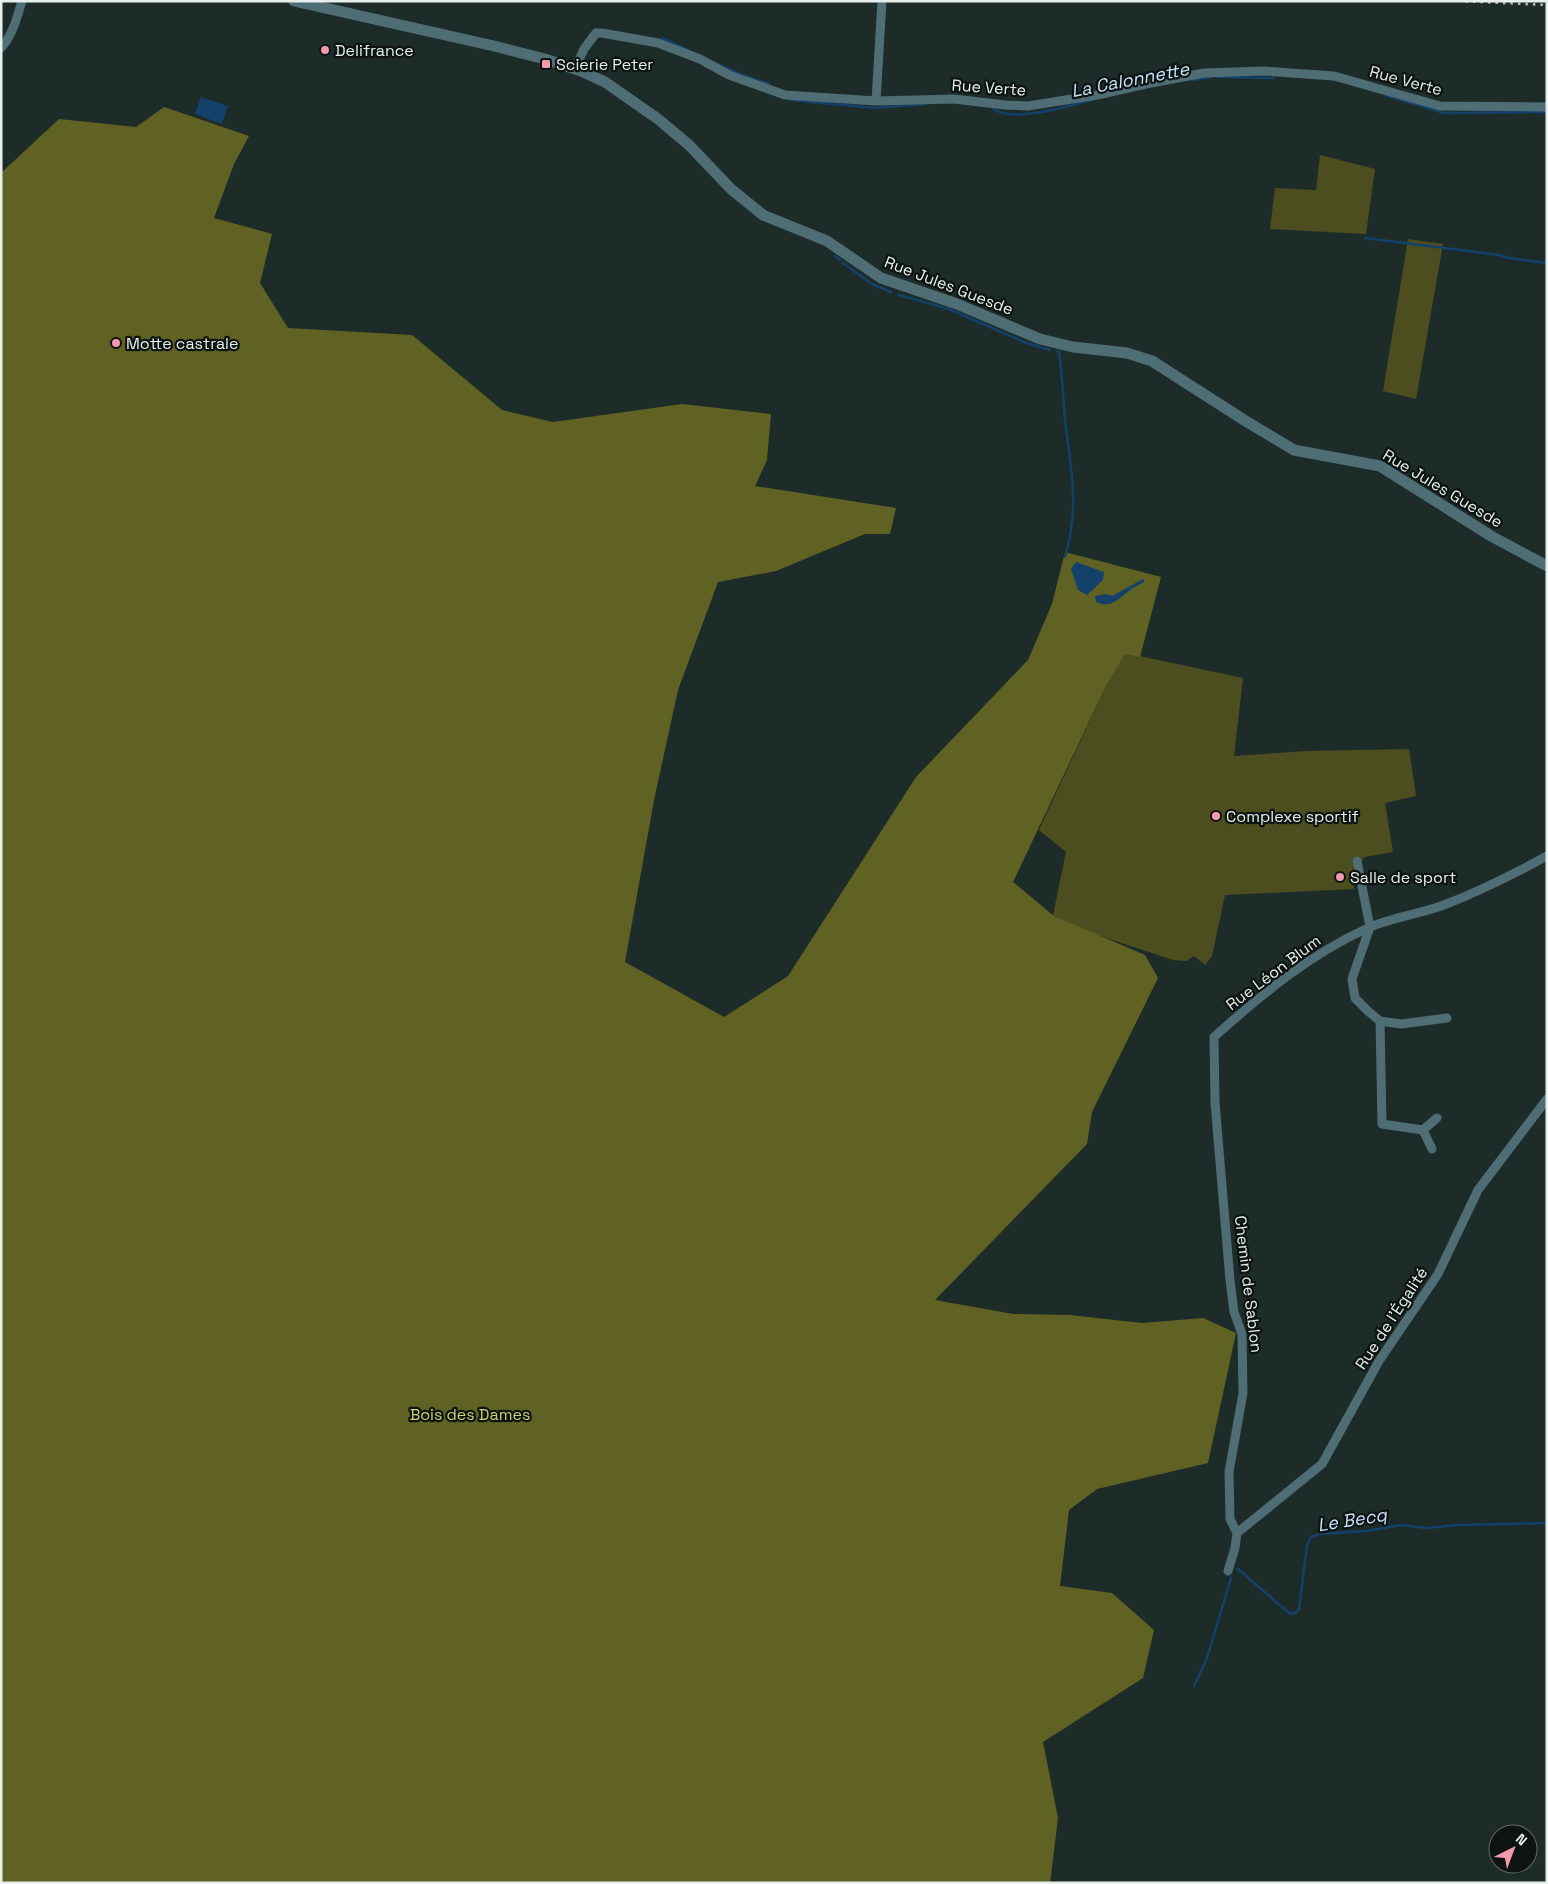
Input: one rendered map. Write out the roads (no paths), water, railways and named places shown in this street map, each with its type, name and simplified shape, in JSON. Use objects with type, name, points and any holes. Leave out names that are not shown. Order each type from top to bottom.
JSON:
[{"type":"street","points":[[1,48],[6,43],[13,28],[22,1]]},
{"type":"street","name":"Rue Jules Guesde","points":[[294,1],[545,59],[605,82],[658,118],[689,145],[730,189],[763,215],[827,241],[881,278],[957,304],[1040,339],[1073,347],[1127,353],[1152,361],[1294,450],[1380,466],[1491,536],[1547,566]]},
{"type":"street","points":[[876,101],[882,1]]},
{"type":"street","name":"Rue Verte","points":[[575,69],[589,40],[596,33],[602,33],[658,43],[700,59],[729,75],[785,95],[876,101],[954,99],[1028,106],[1097,96],[1204,73],[1264,72],[1334,76],[1440,106],[1547,107]]},
{"type":"street","name":"Rue Léon Blum","points":[[1214,1037],[1257,999],[1324,951],[1370,928],[1443,905],[1511,876],[1547,856]]},
{"type":"street","points":[[1358,861],[1370,928],[1352,979],[1355,998],[1380,1021],[1401,1024],[1447,1018]]},
{"type":"street","points":[[1380,1021],[1382,1124],[1423,1130],[1437,1118]]},
{"type":"street","name":"Chemin de Sablon","points":[[1214,1037],[1214,1103],[1230,1280],[1234,1312],[1242,1334],[1243,1393],[1228,1472],[1230,1519],[1236,1533]]},
{"type":"street","name":"Rue de l'Égalité","points":[[1236,1533],[1322,1464],[1379,1362],[1438,1274],[1478,1190],[1547,1099]]},
{"type":"street","points":[[1423,1130],[1432,1148]]},
{"type":"street","points":[[1228,1571],[1235,1548],[1236,1533]]},
{"type":"water","points":[[201,97],[228,106],[222,124],[195,114]]},
{"type":"water","points":[[1076,562],[1104,572],[1103,580],[1087,595],[1078,590],[1071,569]]},
{"type":"water","points":[[1143,579],[1144,582],[1110,604],[1096,602],[1095,596],[1106,594],[1112,596]]},
{"type":"waterway","name":"La Calonnette","points":[[662,38],[688,50]]},
{"type":"waterway","name":"La Calonnette","points":[[713,62],[769,84]]},
{"type":"waterway","name":"La Calonnette","points":[[1192,80],[1212,77]]},
{"type":"waterway","name":"La Calonnette","points":[[1217,77],[1274,78]]},
{"type":"waterway","name":"La Calonnette","points":[[1385,95],[1444,113],[1547,112]]},
{"type":"waterway","name":"La Calonnette","points":[[790,100],[876,108],[926,104]]},
{"type":"waterway","name":"La Calonnette","points":[[993,109],[1003,113],[1027,114],[1092,100]]},
{"type":"waterway","points":[[1365,238],[1500,255],[1547,263]]},
{"type":"waterway","points":[[835,256],[840,260]]},
{"type":"waterway","points":[[843,263],[872,284],[891,292]]},
{"type":"waterway","points":[[899,295],[949,309],[1026,343],[1050,350]]},
{"type":"waterway","points":[[1057,351],[1059,352],[1060,360],[1073,488],[1072,521],[1065,557]]},
{"type":"waterway","name":"Le Becq","points":[[1238,1569],[1289,1613],[1294,1614],[1299,1609],[1307,1545],[1311,1537],[1319,1534],[1366,1531],[1401,1525],[1427,1528],[1457,1525],[1547,1523]]},
{"type":"waterway","name":"Le Becq","points":[[1194,1686],[1207,1658],[1231,1578]]},
{"type":"railway","points":[[1458,1],[1547,5]]},
{"type":"place","name":"Delifrance","points":[[325,50]]},
{"type":"place","name":"Scierie Peter","points":[[546,64]]},
{"type":"place","name":"Motte castrale","points":[[116,343]]},
{"type":"place","name":"Complexe sportif","points":[[1216,816]]},
{"type":"place","name":"Salle de sport","points":[[1340,877]]},
{"type":"park label","name":"Bois des Dames","points":[[470,1414]]}]
